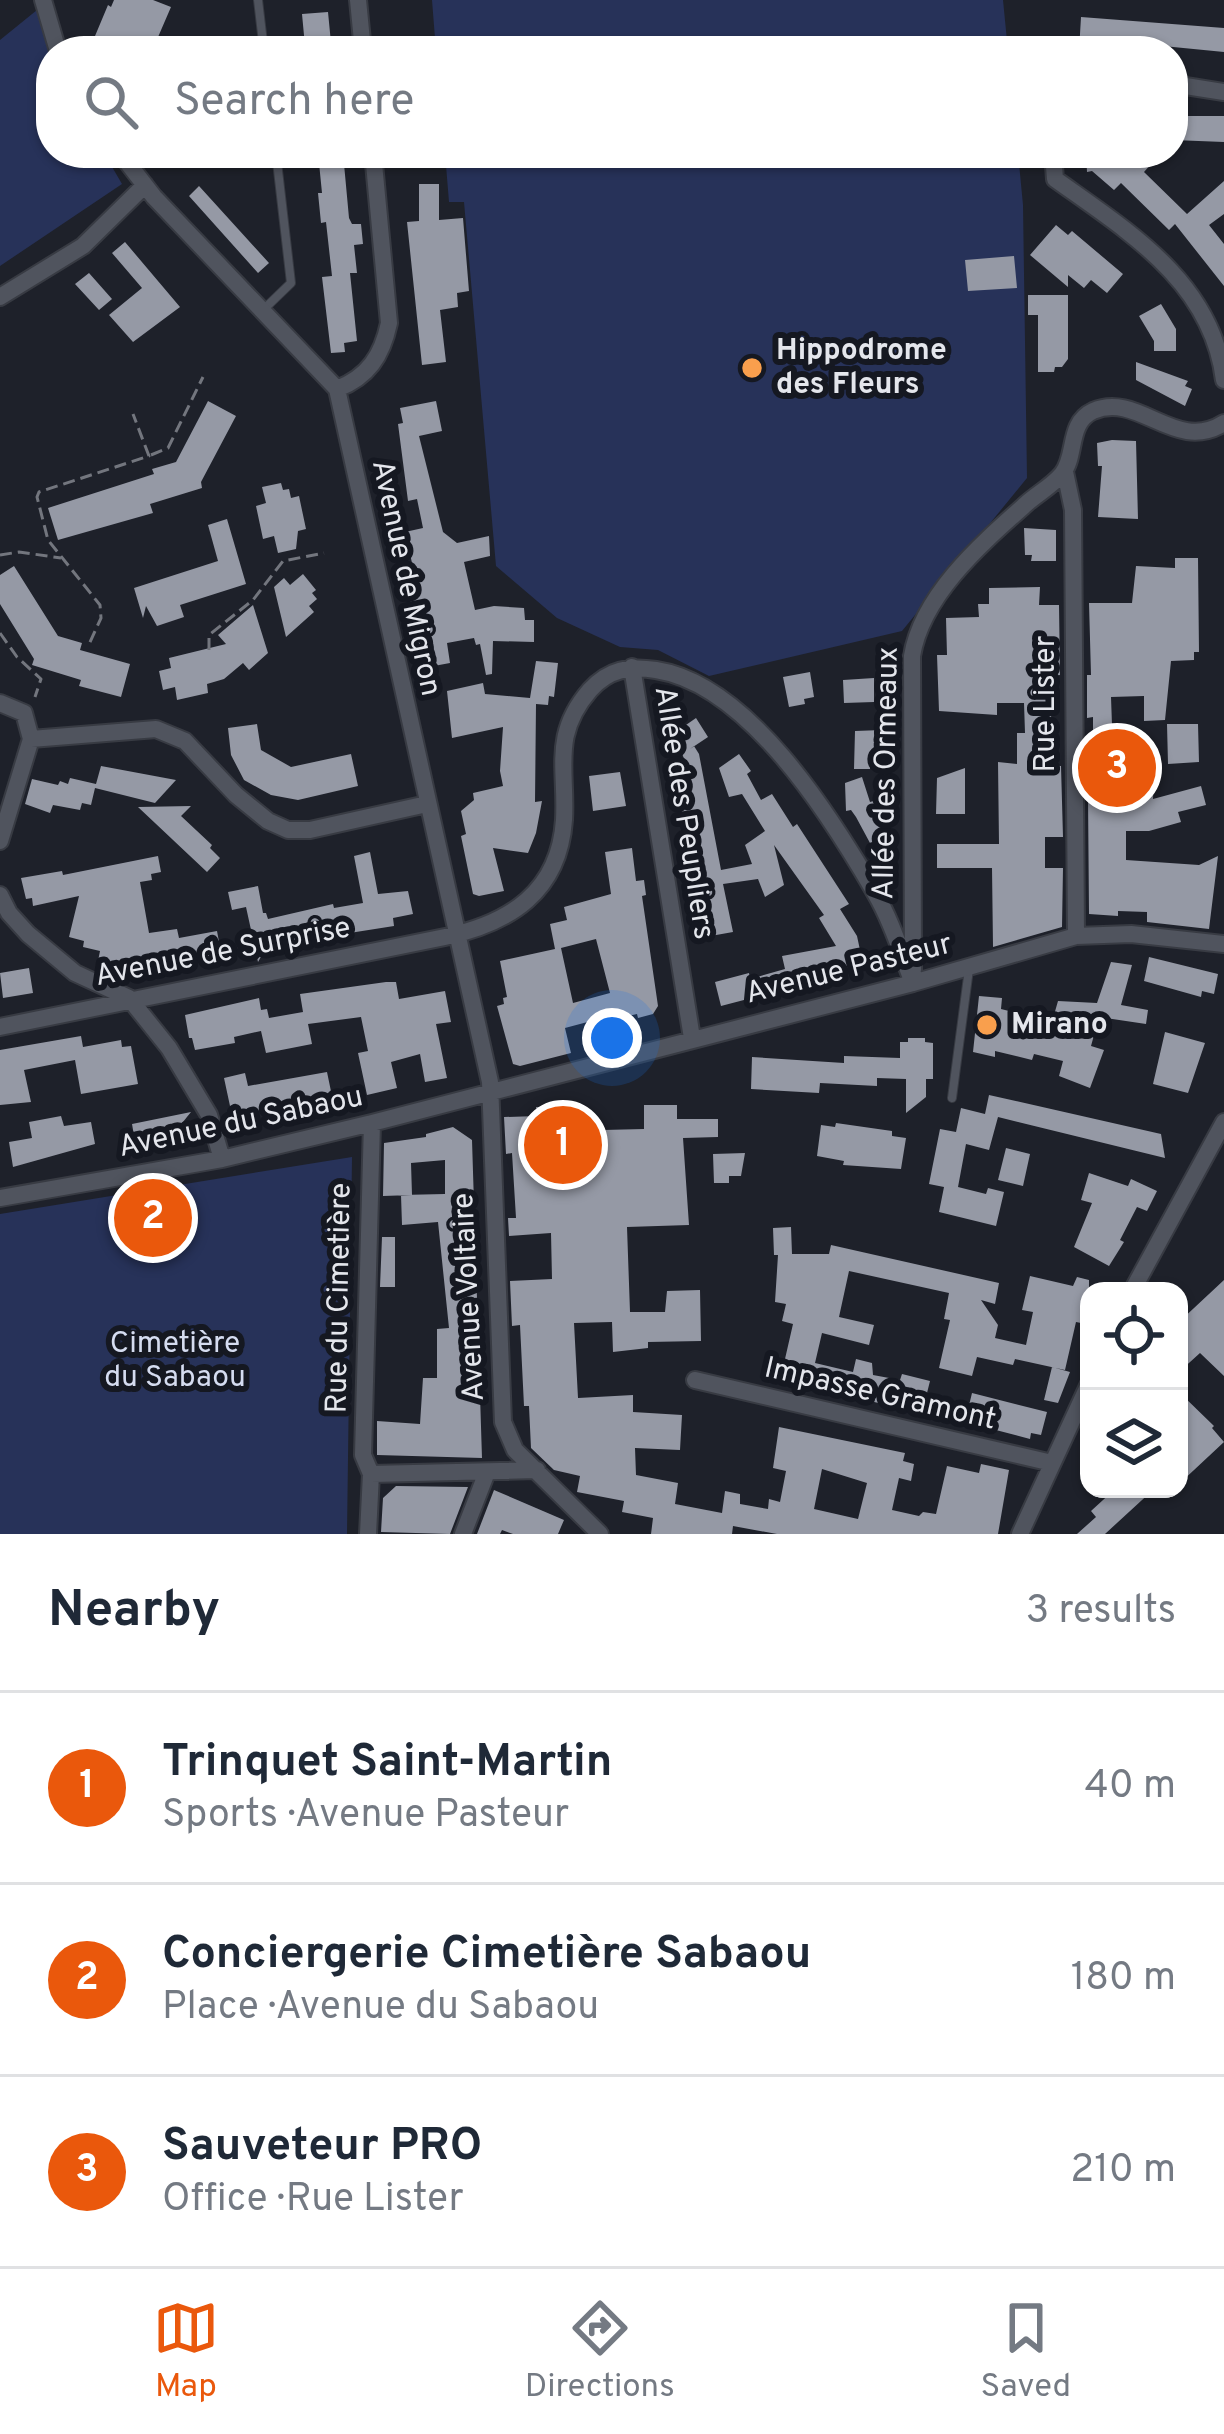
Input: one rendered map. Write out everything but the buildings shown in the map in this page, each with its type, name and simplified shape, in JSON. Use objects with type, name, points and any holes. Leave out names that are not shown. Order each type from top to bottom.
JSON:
[{"type":"street","points":[[43,0],[54,36]]},
{"type":"street","points":[[358,0],[362,36]]},
{"type":"street","points":[[1188,86],[1224,92]]},
{"type":"street","points":[[132,168],[337,389],[360,380],[383,348],[389,323],[375,168]]},
{"type":"street","points":[[1054,168],[1055,179],[1170,268],[1196,299],[1214,332],[1224,380]]},
{"type":"street","points":[[0,297],[83,246],[145,185]]},
{"type":"street","name":"Avenue de Migron","points":[[337,389],[490,1091]]},
{"type":"street","name":"Allée des Ormeaux","points":[[913,983],[912,656],[924,613],[971,559],[1065,472],[1073,435],[1082,419],[1095,410],[1144,415],[1192,434],[1206,435],[1224,423]]},
{"type":"street","name":"Rue Lister","points":[[1065,472],[1073,510],[1076,936]]},
{"type":"street","points":[[632,667],[680,674],[751,721],[816,801],[874,890],[913,983]]},
{"type":"street","name":"Avenue de Surprise","points":[[0,1027],[456,935],[513,915],[536,892],[555,861],[563,820],[560,766],[567,729],[588,692],[608,674],[632,667]]},
{"type":"street","name":"Allée des Peupliers","points":[[632,667],[692,1038]]},
{"type":"street","points":[[0,703],[24,713],[31,739],[0,841]]},
{"type":"street","points":[[31,739],[156,729],[185,740],[236,795],[288,830],[310,830],[427,804]]},
{"type":"street","points":[[0,896],[28,934],[75,973],[129,998],[169,1048],[209,1114],[222,1160]]},
{"type":"street","name":"Avenue Pasteur","points":[[490,1091],[913,983],[1076,936],[1131,934],[1224,944]]},
{"type":"street","name":"Avenue du Sabaou","points":[[0,1198],[222,1160],[490,1091]]},
{"type":"street","name":"Avenue Voltaire","points":[[490,1091],[503,1422],[515,1450],[600,1534]]},
{"type":"street","points":[[1137,1282],[1224,1122]]},
{"type":"street","name":"Rue du Cimetière","points":[[368,1534],[370,1474],[363,1455],[372,1123]]},
{"type":"street","name":"Impasse Gramont","points":[[695,1380],[1052,1463]]},
{"type":"street","points":[[1020,1534],[1080,1414]]},
{"type":"street","points":[[370,1474],[537,1470]]},
{"type":"street","points":[[463,1534],[487,1472]]},
{"type":"street","points":[[572,1534],[580,1515]]},
{"type":"lane","points":[[258,0],[262,36]]},
{"type":"lane","points":[[262,311],[291,283],[278,168]]},
{"type":"lane","points":[[952,1098],[969,968]]},
{"type":"path","points":[[90,642],[101,618],[100,605],[47,540],[39,492],[168,448],[202,377]]},
{"type":"path","points":[[133,414],[149,456]]},
{"type":"path","points":[[0,555],[19,552],[62,559]]},
{"type":"path","points":[[209,650],[209,635],[253,600],[274,568],[295,557],[324,553]]},
{"type":"path","points":[[0,633],[41,679],[24,713]]},
{"type":"green space","points":[[432,0],[1003,0],[1007,36],[435,36]]},
{"type":"green space","points":[[37,10],[47,36],[36,36],[36,168],[113,168],[122,184],[0,266],[0,40]]},
{"type":"green space","name":"Hippodrome des Fleurs","points":[[446,168],[1019,168],[1027,478],[902,631],[709,676],[658,650],[620,647],[557,618],[496,566],[464,202],[449,202]]},
{"type":"green space","name":"Cimetière du Sabaou","points":[[352,1157],[347,1534],[0,1534],[0,1214]]},
{"type":"place","name":"Hippodrome des Fleurs","points":[[752,368]]},
{"type":"place","name":"Sauveteur PRO","points":[[1117,768]]},
{"type":"place","name":"Mirano","points":[[987,1025]]},
{"type":"place","name":"Trinquet Saint-Martin","points":[[563,1145]]},
{"type":"place","name":"Conciergerie Cimetière Sabaou","points":[[153,1218]]}]
